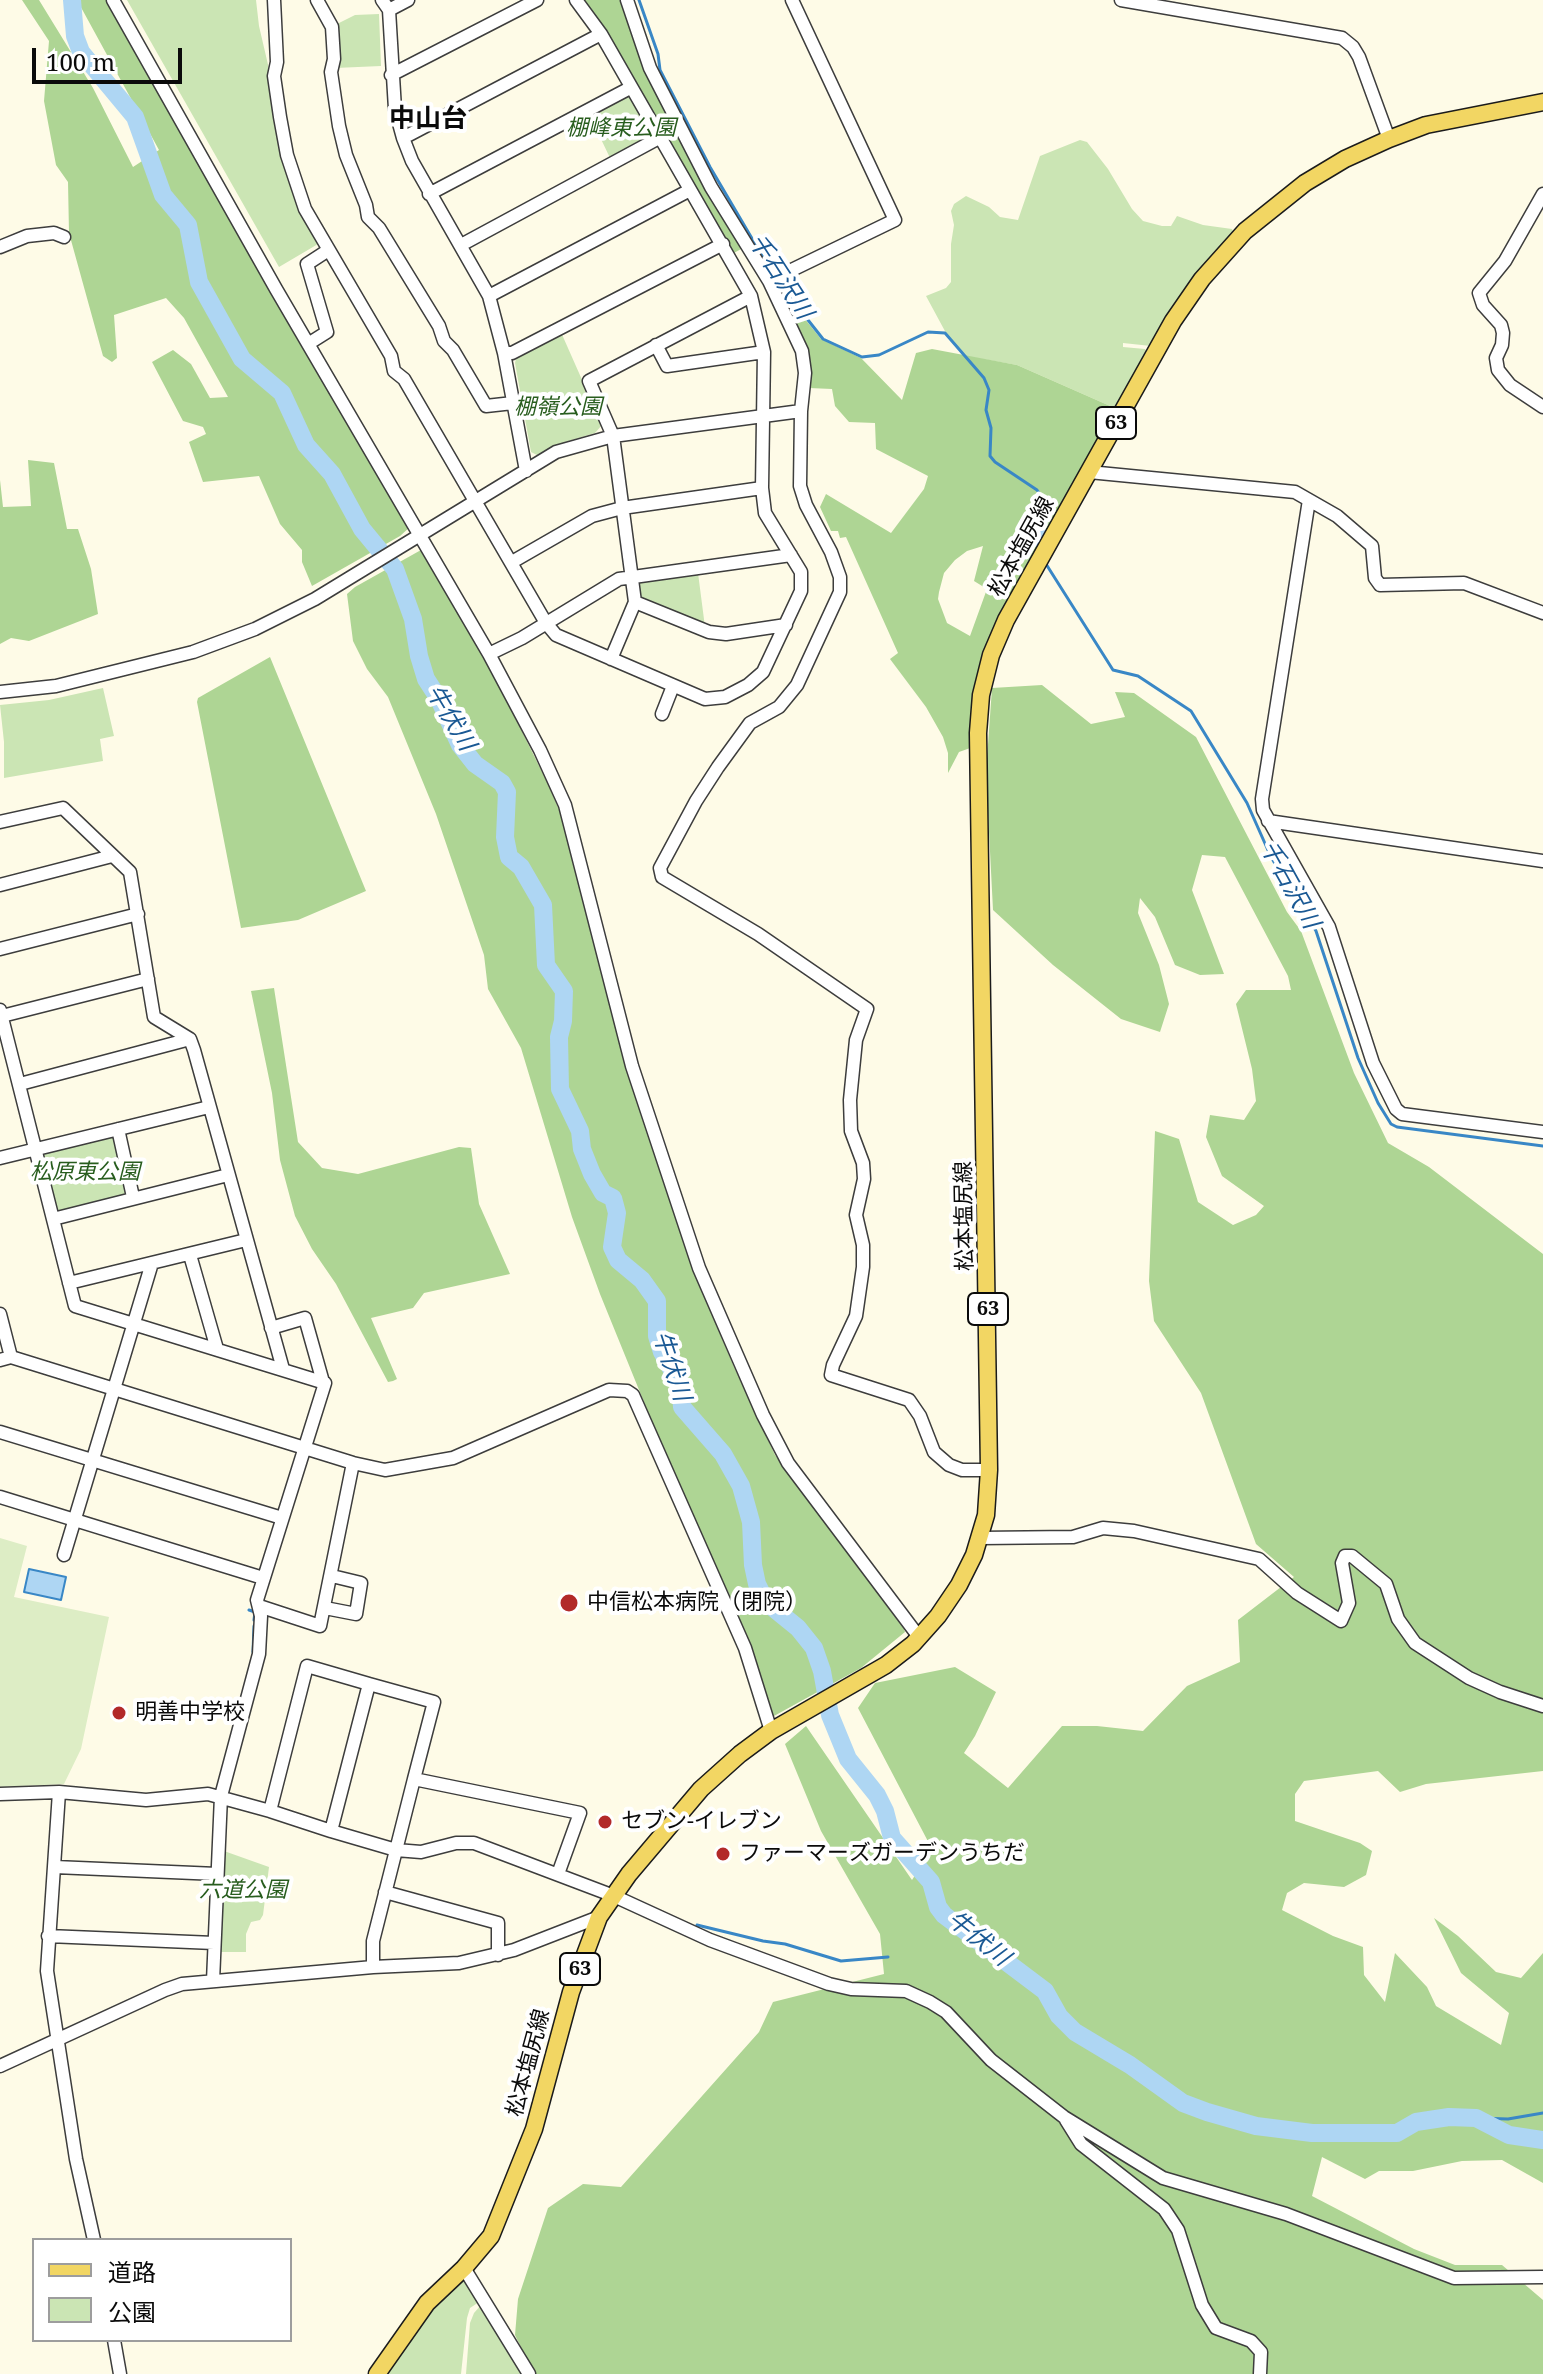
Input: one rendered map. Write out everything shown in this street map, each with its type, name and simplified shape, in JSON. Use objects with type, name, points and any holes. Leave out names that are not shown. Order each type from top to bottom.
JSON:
[{"type":"main road","name":"松本塩尻線","points":[[377,2374],[427,2303],[464,2268],[491,2236],[528,2143],[571,1992],[599,1917],[614,1896],[656,1839],[701,1789],[740,1754],[776,1728],[886,1665],[916,1641],[959,1585],[980,1538],[986,1515],[989,1470],[983,953],[977,805],[981,695],[991,655],[1006,620],[1173,321],[1202,279],[1265,213],[1305,183],[1345,159],[1389,139],[1426,125],[1543,102]]},
{"type":"street","points":[[113,0],[418,537],[489,654],[540,750],[565,805],[632,1066],[699,1268],[763,1415],[788,1463],[916,1641]]},
{"type":"street","points":[[274,0],[277,62],[274,76],[287,155],[305,209],[391,356],[394,371],[404,379],[546,623],[556,635],[673,686],[705,699],[725,697],[748,685],[763,672],[801,591],[801,572],[765,513],[762,488],[764,352],[751,296],[601,34],[576,0]]},
{"type":"street","points":[[317,0],[332,27],[334,59],[331,72],[339,126],[368,217],[379,228],[439,326],[444,341],[453,350],[486,406],[513,403]]},
{"type":"street","points":[[408,0],[386,5],[395,109],[403,138],[429,194],[489,296],[504,353],[526,471]]},
{"type":"street","points":[[391,75],[537,0]]},
{"type":"street","points":[[627,0],[657,82],[711,187],[773,278],[802,351],[805,373],[800,486],[840,577],[840,592],[797,685],[779,707],[750,723],[740,736],[696,801],[660,868],[662,877],[758,934],[867,1009],[856,1040],[850,1100],[851,1131],[863,1163],[864,1179],[856,1215],[863,1245],[863,1267],[856,1316],[831,1375],[909,1400],[920,1416],[934,1452],[949,1465],[962,1470],[989,1470]]},
{"type":"street","points":[[773,278],[895,220],[792,0]]},
{"type":"street","points":[[1121,0],[1342,38],[1359,57],[1389,139]]},
{"type":"street","points":[[403,138],[601,34]]},
{"type":"street","points":[[429,194],[630,88]]},
{"type":"street","points":[[461,245],[659,138]]},
{"type":"street","points":[[489,296],[690,190]]},
{"type":"street","points":[[1543,194],[1505,261],[1479,293],[1483,305],[1501,325],[1503,333],[1496,358],[1498,370],[1510,385],[1543,407]]},
{"type":"street","points":[[0,247],[27,236],[54,233],[64,237]]},
{"type":"street","points":[[504,353],[512,353],[723,244]]},
{"type":"street","points":[[308,344],[327,332],[307,264],[327,251]]},
{"type":"street","points":[[611,659],[635,602],[613,436],[589,381],[751,296]]},
{"type":"street","points":[[656,345],[667,366],[764,352]]},
{"type":"street","points":[[0,692],[56,686],[193,652],[255,629],[341,584],[556,452],[613,436],[801,411]]},
{"type":"street","points":[[1089,472],[1295,492],[1337,516],[1372,546],[1375,578],[1380,585],[1464,583],[1543,613]]},
{"type":"street","points":[[512,562],[592,516],[622,508],[762,488]]},
{"type":"street","points":[[1309,500],[1262,799],[1263,810],[1329,927],[1373,1063],[1396,1109],[1402,1114],[1543,1132]]},
{"type":"street","points":[[489,654],[619,579],[791,555]]},
{"type":"street","points":[[635,602],[709,632],[726,634],[786,625]]},
{"type":"street","points":[[662,714],[673,686]]},
{"type":"street","points":[[0,822],[63,808],[130,872],[154,1017],[190,1039],[283,1369]]},
{"type":"street","points":[[1268,821],[1543,861]]},
{"type":"street","points":[[0,885],[112,856]]},
{"type":"street","points":[[0,949],[138,914]]},
{"type":"street","points":[[148,979],[1,1013],[75,1306],[323,1382]]},
{"type":"street","points":[[20,1084],[190,1039]]},
{"type":"street","points":[[0,1158],[209,1107]]},
{"type":"street","points":[[118,1129],[133,1197]]},
{"type":"street","points":[[53,1219],[228,1175]]},
{"type":"street","points":[[69,1283],[246,1240]]},
{"type":"street","points":[[190,1255],[217,1349]]},
{"type":"street","points":[[64,1555],[152,1263]]},
{"type":"street","points":[[0,1314],[5,1358],[385,1470],[453,1458],[609,1390],[627,1391],[633,1395],[745,1648],[776,1728]]},
{"type":"street","points":[[213,1981],[221,1796],[259,1654],[257,1600],[325,1383],[305,1318],[271,1328]]},
{"type":"street","points":[[0,1432],[282,1518]]},
{"type":"street","points":[[259,1606],[320,1626],[353,1463]]},
{"type":"street","points":[[0,1497],[263,1578]]},
{"type":"street","points":[[980,1538],[1073,1537],[1103,1528],[1134,1531],[1259,1559],[1297,1593],[1341,1621],[1349,1603],[1342,1563],[1345,1556],[1352,1556],[1386,1584],[1398,1619],[1415,1643],[1469,1678],[1543,1706]]},
{"type":"street","points":[[325,1608],[356,1614],[361,1583],[332,1576]]},
{"type":"street","points":[[270,1811],[307,1666],[434,1702],[373,1941],[373,1967]]},
{"type":"street","points":[[331,1831],[369,1684]]},
{"type":"street","points":[[414,1779],[580,1813],[558,1874]]},
{"type":"street","points":[[59,1792],[47,1971],[76,2159],[94,2238]]},
{"type":"street","points":[[0,1794],[59,1792],[146,1800],[208,1794],[396,1850],[421,1852],[456,1843],[474,1843],[614,1896],[710,1940],[829,1984],[851,1989],[906,1991],[930,2002],[946,2012],[991,2060],[1064,2117],[1163,2178],[1286,2214],[1454,2278],[1543,2277]]},
{"type":"street","points":[[55,1867],[217,1874]]},
{"type":"street","points":[[385,1892],[498,1923],[498,1955]]},
{"type":"street","points":[[0,2066],[182,1984],[373,1967],[459,1963],[498,1955],[599,1917]]},
{"type":"street","points":[[48,1936],[214,1943]]},
{"type":"street","points":[[1064,2117],[1081,2144],[1164,2209],[1178,2230],[1202,2305],[1216,2328],[1251,2341],[1261,2352],[1260,2374]]},
{"type":"street","points":[[464,2268],[529,2374]]},
{"type":"street","points":[[114,2342],[120,2374]]},
{"type":"green space","points":[[22,0],[39,0],[93,88],[133,167],[159,150],[77,0],[107,0],[272,296],[410,527],[400,536],[312,586],[302,562],[302,550],[280,524],[259,476],[203,482],[189,442],[206,434],[203,427],[183,421],[152,362],[173,350],[191,364],[210,398],[228,397],[184,318],[166,298],[114,315],[117,358],[112,362],[103,356],[69,233],[68,182],[56,165],[44,101],[49,41]]},
{"type":"green space","points":[[127,0],[256,0],[259,26],[303,215],[318,244],[279,267]]},
{"type":"green space","points":[[581,0],[622,0],[743,248],[732,254]]},
{"type":"green space","points":[[379,14],[381,66],[335,68],[337,24],[355,15]]},
{"type":"green space","name":"棚峰東公園","points":[[622,95],[630,97],[651,132],[649,141],[611,160],[589,114]]},
{"type":"green space","points":[[1080,140],[1087,142],[1108,169],[1132,209],[1143,221],[1171,226],[1177,216],[1203,225],[1232,229],[1234,234],[1151,346],[1123,343],[1123,347],[1145,349],[1148,353],[1117,409],[1017,365],[965,356],[946,333],[926,296],[946,288],[951,282],[954,225],[951,211],[954,204],[966,196],[989,207],[1000,217],[1018,220],[1040,156]]},
{"type":"green space","points":[[776,283],[821,339],[861,358],[902,400],[916,353],[932,349],[1017,365],[1117,409],[993,635],[973,747],[959,752],[948,773],[948,753],[943,737],[926,707],[890,659],[898,653],[846,537],[840,538],[838,531],[831,531],[820,507],[826,494],[891,533],[924,489],[928,476],[876,449],[875,423],[849,422],[835,406],[832,389],[809,388],[810,358]],"holes":[[[983,546],[974,581],[987,589],[970,636],[947,623],[938,599],[939,592],[944,573],[955,560],[967,551]]]},
{"type":"green space","name":"棚嶺公園","points":[[560,330],[602,425],[595,433],[565,442],[539,456],[531,452],[515,363],[517,354]]},
{"type":"green space","points":[[28,460],[54,463],[67,529],[78,529],[91,569],[98,614],[29,641],[11,638],[0,644],[0,480],[3,507],[31,506]]},
{"type":"green space","points":[[421,550],[492,671],[568,831],[623,1059],[704,1296],[734,1367],[775,1455],[905,1632],[861,1668],[774,1716],[768,1712],[752,1651],[732,1601],[670,1466],[600,1294],[572,1217],[521,1048],[488,989],[484,955],[436,814],[388,697],[367,669],[353,641],[347,594]]},
{"type":"green space","points":[[698,573],[705,627],[645,601],[639,595],[638,586],[642,580]]},
{"type":"green space","points":[[270,657],[366,891],[298,920],[241,928],[197,702],[198,698]]},
{"type":"green space","points":[[1042,685],[1091,724],[1125,717],[1115,692],[1134,693],[1196,737],[1287,912],[1301,931],[1354,1073],[1388,1143],[1429,1167],[1543,1254],[1543,1771],[1426,1784],[1400,1792],[1378,1771],[1304,1781],[1295,1794],[1295,1821],[1360,1843],[1372,1851],[1366,1875],[1344,1887],[1304,1883],[1287,1893],[1282,1910],[1333,1936],[1363,1947],[1364,1975],[1385,2002],[1395,1953],[1427,1987],[1436,2006],[1501,2045],[1509,2013],[1461,1973],[1434,1918],[1496,1972],[1521,1978],[1543,1953],[1543,2183],[1502,2160],[1462,2161],[1413,2171],[1379,2171],[1365,2179],[1322,2157],[1312,2196],[1414,2249],[1455,2265],[1502,2265],[1543,2300],[1543,2374],[534,2374],[515,2335],[518,2299],[548,2208],[583,2184],[621,2187],[759,2032],[773,2002],[884,1974],[880,1934],[821,1831],[785,1744],[806,1726],[912,1880],[932,1849],[858,1708],[875,1683],[955,1667],[996,1692],[964,1753],[1008,1788],[1062,1726],[1143,1731],[1187,1686],[1240,1662],[1238,1620],[1294,1577],[1256,1544],[1201,1393],[1154,1321],[1149,1281],[1155,1131],[1179,1139],[1198,1202],[1233,1225],[1256,1215],[1264,1206],[1222,1176],[1206,1137],[1210,1115],[1244,1120],[1256,1101],[1252,1069],[1236,1004],[1246,990],[1291,990],[1288,976],[1225,857],[1202,855],[1192,890],[1224,974],[1200,975],[1175,965],[1155,917],[1140,898],[1138,913],[1159,965],[1169,1004],[1160,1032],[1121,1019],[1053,965],[993,910],[986,773],[992,688]]},
{"type":"green space","points":[[103,688],[114,736],[100,739],[103,761],[4,778],[0,705],[49,700]]},
{"type":"green space","points":[[274,988],[298,1142],[322,1168],[358,1174],[459,1147],[471,1148],[479,1204],[510,1274],[424,1293],[413,1308],[371,1318],[397,1379],[393,1381],[388,1382],[336,1284],[312,1249],[295,1216],[280,1160],[272,1093],[251,991]]},
{"type":"green space","name":"松原東公園","points":[[111,1136],[115,1138],[127,1190],[125,1195],[62,1211],[55,1209],[42,1156],[44,1152]]},
{"type":"green space","points":[[0,1538],[27,1546],[14,1597],[109,1617],[81,1749],[64,1784],[0,1787]]},
{"type":"green space","name":"六道公園","points":[[224,1851],[269,1867],[263,1915],[260,1920],[251,1922],[246,1934],[246,1952],[219,1952]]},
{"type":"green space","points":[[455,2281],[467,2282],[479,2302],[470,2308],[467,2318],[461,2374],[384,2374],[431,2302]]},
{"type":"green space","points":[[481,2305],[523,2374],[466,2374],[470,2323]]},
{"type":"water","points":[[29,1569],[66,1577],[61,1600],[24,1592]]},
{"type":"waterway","name":"牛伏川","points":[[72,0],[75,36],[81,52],[135,117],[163,195],[188,225],[199,282],[242,359],[282,393],[306,445],[332,474],[362,529],[395,569],[413,619],[426,679],[460,745],[475,764],[502,783],[507,792],[505,837],[509,857],[521,867],[543,905],[546,965],[564,991],[559,1037],[560,1089],[580,1131],[582,1149],[592,1174],[603,1193],[613,1198],[617,1213],[612,1247],[618,1260],[642,1280],[657,1301],[657,1336],[680,1385],[682,1407],[723,1454],[741,1486],[751,1522],[757,1584],[766,1602],[798,1628],[814,1648],[822,1671],[830,1715],[848,1759],[877,1795],[892,1838],[931,1882],[938,1907],[944,1915],[1045,1991],[1059,2016],[1075,2032],[1130,2065],[1183,2103],[1256,2126],[1312,2133],[1397,2133],[1416,2122],[1449,2117],[1476,2118],[1509,2135],[1543,2140]]},
{"type":"waterway","name":"千石沢川","points":[[639,0],[658,54],[660,70],[710,167],[774,276]]},
{"type":"waterway","name":"千石沢川","points":[[778,282],[823,339],[862,357],[879,355],[928,332],[945,333],[984,378],[989,390],[986,410],[991,428],[990,456],[1037,490],[1047,504],[1048,517],[1040,536]]},
{"type":"waterway","name":"千石沢川","points":[[1046,564],[1113,670],[1138,676],[1191,711],[1247,803],[1271,857],[1316,931],[1358,1058],[1391,1124],[1543,1146]]},
{"type":"waterway","points":[[249,1610],[255,1612],[254,1620]]},
{"type":"waterway","points":[[253,1652],[254,1626]]},
{"type":"waterway","points":[[697,1925],[785,1944],[841,1961],[888,1957]]},
{"type":"waterway","points":[[1476,2118],[1508,2119],[1543,2113]]},
{"type":"place","name":"中信松本病院（閉院）","points":[[569,1603]]},
{"type":"place","name":"明善中学校","points":[[119,1713]]},
{"type":"place","name":"セブン-イレブン","points":[[605,1822]]},
{"type":"place","name":"ファーマーズガーデンうちだ","points":[[723,1854]]},
{"type":"district","name":"中山台","points":[[428,120]]}]
